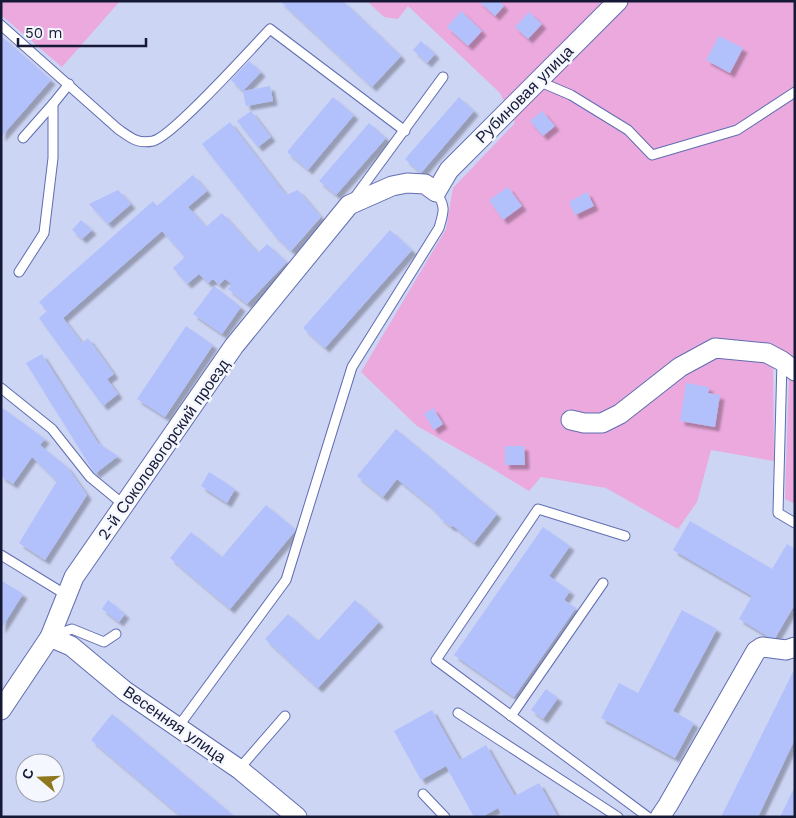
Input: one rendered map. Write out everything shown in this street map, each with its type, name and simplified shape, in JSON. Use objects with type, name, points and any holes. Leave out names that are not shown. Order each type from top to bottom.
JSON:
[{"type":"street","name":"Рубиновая улица","points":[[436,192],[448,170],[618,1]]},
{"type":"street","points":[[349,206],[392,186],[407,183],[426,184],[436,192]]},
{"type":"street","name":"2-й Соколовогорский проезд","points":[[1,710],[50,637],[74,577],[234,346],[349,206]]},
{"type":"street","points":[[571,420],[584,423],[602,423],[620,414],[680,367],[715,348],[766,353],[788,366]]},
{"type":"street","name":"Весенняя улица","points":[[50,637],[71,646],[125,690],[239,769],[297,817]]},
{"type":"street","points":[[660,817],[756,651],[762,646],[786,650],[795,647]]},
{"type":"lane","points":[[1,25],[118,129],[138,142],[156,140],[184,118],[270,29],[405,131]]},
{"type":"lane","points":[[349,206],[443,78]]},
{"type":"lane","points":[[538,81],[571,96],[628,130],[652,155],[737,130],[795,92]]},
{"type":"lane","points":[[22,138],[54,104],[68,84]]},
{"type":"lane","points":[[19,272],[44,233],[53,158],[54,104]]},
{"type":"lane","points":[[178,727],[286,580],[352,367],[439,228],[444,210],[442,201],[436,192]]},
{"type":"lane","points":[[788,366],[778,513],[795,523]]},
{"type":"lane","points":[[1,388],[52,429],[90,478],[124,505]]},
{"type":"lane","points":[[624,536],[538,509],[436,660],[648,817]]},
{"type":"lane","points":[[1,555],[68,596]]},
{"type":"lane","points":[[511,716],[603,583]]},
{"type":"lane","points":[[50,637],[72,630],[104,642],[116,634]]},
{"type":"lane","points":[[458,713],[618,817]]},
{"type":"lane","points":[[239,769],[285,716]]},
{"type":"lane","points":[[424,794],[445,817]]},
{"type":"shaded area","points":[[1,1],[120,1],[62,67],[1,15]]},
{"type":"shaded area","points":[[367,1],[795,1],[795,364],[773,365],[774,461],[711,450],[697,502],[678,529],[606,488],[541,477],[529,491],[417,426],[361,372],[446,229],[453,188],[515,123],[500,93],[408,6],[398,19],[384,17]]},
{"type":"shaded area","points":[[789,376],[795,380],[795,504],[785,499]]},
{"type":"building","points":[[280,1],[343,1],[401,56],[372,87]]},
{"type":"building","points":[[479,1],[499,1],[504,6],[495,16]]},
{"type":"building","points":[[461,11],[482,31],[468,46],[447,27]]},
{"type":"building","points":[[529,12],[542,24],[528,39],[515,27]]},
{"type":"building","points":[[1,36],[51,80],[1,137]]},
{"type":"building","points":[[719,36],[743,48],[730,73],[706,60]]},
{"type":"building","points":[[421,41],[435,54],[427,63],[413,50]]},
{"type":"building","points":[[249,61],[261,72],[243,91],[231,80]]},
{"type":"building","points":[[270,86],[273,101],[246,106],[243,91]]},
{"type":"building","points":[[333,97],[354,115],[308,170],[287,152]]},
{"type":"building","points":[[459,97],[474,111],[421,173],[405,159]]},
{"type":"building","points":[[251,111],[271,137],[258,147],[237,121]]},
{"type":"building","points":[[542,111],[555,126],[543,136],[530,121]]},
{"type":"building","points":[[230,122],[286,195],[298,190],[321,217],[291,251],[275,236],[202,144]]},
{"type":"building","points":[[369,123],[386,138],[336,195],[319,181]]},
{"type":"building","points":[[193,175],[207,191],[188,207],[206,227],[222,213],[258,253],[267,244],[287,262],[247,304],[228,289],[232,284],[225,279],[219,285],[213,279],[208,283],[199,274],[187,284],[173,268],[185,257],[162,231],[63,318],[82,343],[88,338],[114,374],[107,379],[118,394],[103,406],[39,318],[47,311],[39,302],[153,201],[157,206]]},
{"type":"building","points":[[508,187],[522,206],[503,220],[489,200]]},
{"type":"building","points":[[118,190],[131,204],[108,224],[89,204]]},
{"type":"building","points":[[587,192],[594,206],[575,215],[569,202]]},
{"type":"building","points":[[81,220],[92,230],[82,239],[72,230]]},
{"type":"building","points":[[390,230],[412,250],[325,348],[303,328]]},
{"type":"building","points":[[214,286],[241,307],[222,334],[193,314]]},
{"type":"building","points":[[186,326],[213,345],[165,417],[137,399]]},
{"type":"building","points":[[42,354],[98,443],[118,456],[95,474],[26,363]]},
{"type":"building","points":[[686,383],[709,387],[708,393],[720,395],[715,427],[680,421]]},
{"type":"building","points":[[1,407],[45,439],[40,445],[67,467],[87,495],[45,560],[19,543],[57,481],[32,457],[13,484],[1,476]]},
{"type":"building","points":[[433,408],[443,424],[434,430],[424,414]]},
{"type":"building","points":[[396,429],[497,514],[474,543],[453,526],[451,527],[428,504],[397,479],[383,497],[357,476]]},
{"type":"building","points":[[505,446],[524,446],[525,465],[505,465]]},
{"type":"building","points":[[209,472],[235,489],[227,503],[201,486]]},
{"type":"building","points":[[266,505],[296,530],[230,609],[170,558],[191,532],[222,557]]},
{"type":"building","points":[[690,521],[772,569],[787,544],[795,549],[795,604],[774,640],[739,619],[752,596],[673,550]]},
{"type":"building","points":[[543,527],[570,546],[549,576],[570,591],[564,600],[576,608],[514,697],[454,655]]},
{"type":"building","points":[[1,582],[23,594],[1,629]]},
{"type":"building","points":[[108,600],[125,614],[119,622],[102,609]]},
{"type":"building","points":[[355,600],[379,622],[318,688],[265,639],[288,614],[318,641]]},
{"type":"building","points":[[682,610],[717,629],[673,711],[694,723],[675,758],[601,718],[619,683],[638,693]]},
{"type":"building","points":[[795,668],[795,739],[758,817],[721,817]]},
{"type":"building","points":[[546,689],[558,698],[543,719],[531,710]]},
{"type":"building","points":[[432,710],[460,760],[486,745],[515,796],[539,783],[558,817],[503,817],[498,808],[482,817],[474,817],[446,766],[421,780],[394,731]]},
{"type":"building","points":[[112,714],[235,817],[182,817],[91,740]]},
{"type":"building","points":[[795,786],[795,817],[780,817]]}]
